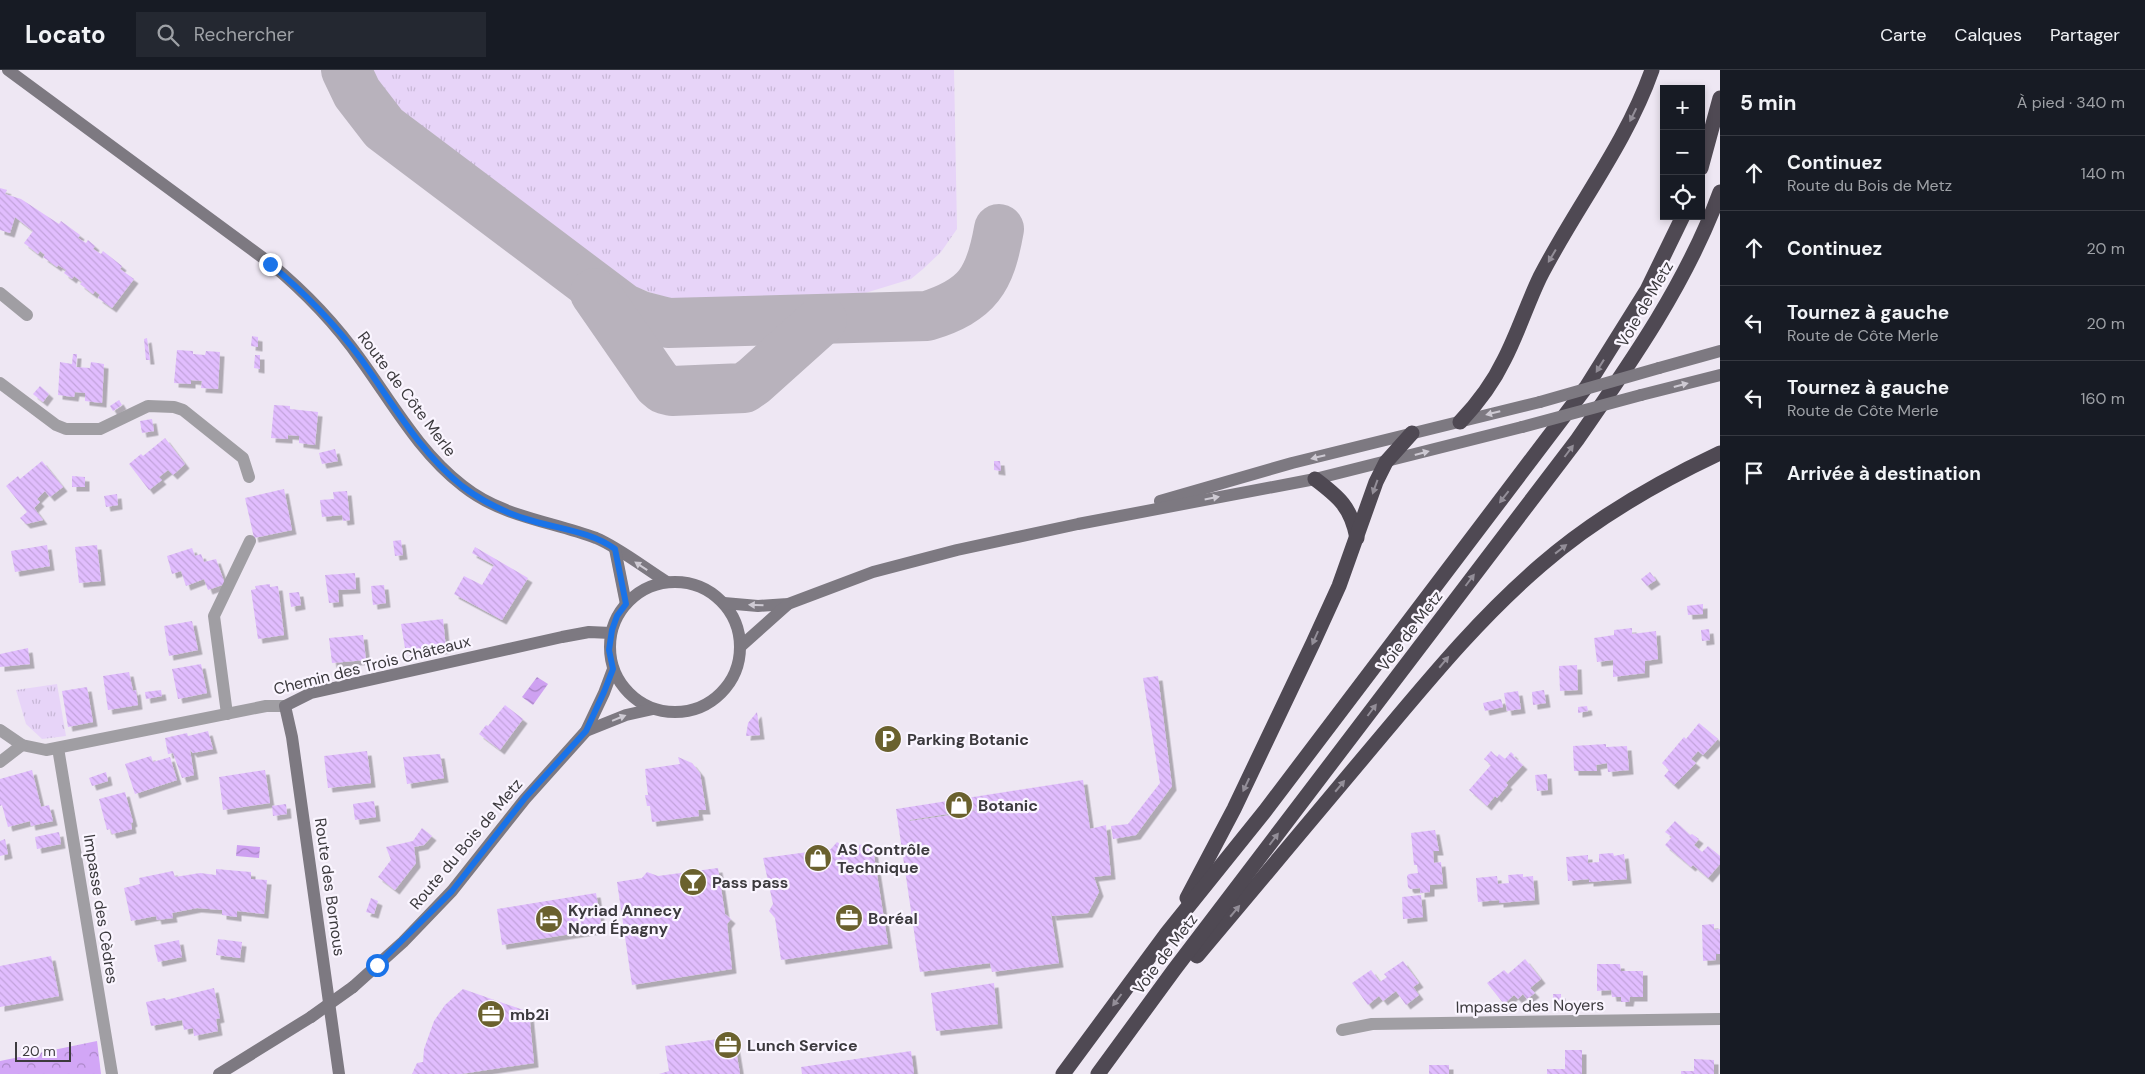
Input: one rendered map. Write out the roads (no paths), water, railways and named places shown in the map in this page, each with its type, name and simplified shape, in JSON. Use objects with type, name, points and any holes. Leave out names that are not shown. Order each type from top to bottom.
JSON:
[{"type":"highway","points":[[1460,422],[1485,392],[1504,361],[1540,276],[1625,131],[1652,70]]},
{"type":"highway","points":[[1705,153],[1720,98]]},
{"type":"highway","name":"Voie de Metz","points":[[1100,1071],[1174,970],[1577,440],[1635,357],[1673,294],[1691,260],[1720,192]]},
{"type":"highway","name":"Voie de Metz","points":[[1063,1074],[1167,933],[1265,810],[1587,386],[1647,290],[1681,220]]},
{"type":"highway","points":[[1167,933],[1234,809],[1313,643],[1339,586],[1376,482],[1386,462],[1412,433]]},
{"type":"highway","points":[[1100,1071],[1452,652],[1508,594],[1549,558],[1621,506],[1682,471],[1720,454]]},
{"type":"highway","points":[[1315,479],[1338,496],[1351,514],[1357,538]]},
{"type":"main road","name":"Route de Côte Merle","points":[[8,70],[297,286],[323,312],[361,359],[427,452],[464,487],[485,501],[509,512],[594,538],[667,582]]},
{"type":"main road","points":[[1078,524],[1292,464],[1540,402],[1720,351]]},
{"type":"main road","points":[[724,603],[758,606],[788,604],[894,566],[1078,524],[1315,479],[1720,375]]},
{"type":"main road","points":[[615,549],[626,604]]},
{"type":"main road","points":[[667,582],[688,583],[707,590],[724,603],[733,616],[739,630],[741,646],[738,666],[729,685],[714,700],[700,708],[685,712],[669,713],[653,710],[636,700],[622,686],[613,669],[609,650],[611,633],[617,616],[638,593],[652,586],[667,582]]},
{"type":"main road","points":[[741,646],[788,604]]},
{"type":"main road","name":"Chemin des Trois Châteaux","points":[[285,706],[311,693],[543,641],[589,632],[611,633]]},
{"type":"main road","name":"Route du Bois de Metz","points":[[219,1074],[311,1017],[353,987],[403,942],[452,891],[525,798],[586,731],[613,669]]},
{"type":"main road","name":"Route des Bornous","points":[[285,706],[292,737],[339,1074]]},
{"type":"main road","name":"Route du Bois de Metz","points":[[586,731],[626,715],[653,710]]},
{"type":"street","points":[[0,293],[27,315]]},
{"type":"street","points":[[0,383],[56,425],[66,429],[100,429],[148,406],[178,408],[243,458],[249,477]]},
{"type":"street","points":[[227,714],[214,616],[250,541]]},
{"type":"street","name":"Chemin des Trois Châteaux","points":[[22,745],[38,750],[58,748],[266,706],[285,706]]},
{"type":"street","points":[[0,730],[22,745],[0,762]]},
{"type":"street","name":"Impasse des Cèdres","points":[[58,748],[112,1074]]},
{"type":"street","name":"Impasse des Noyers","points":[[1342,1030],[1372,1024],[1720,1020]]},
{"type":"water","points":[[537,677],[548,684],[533,705],[522,697]]},
{"type":"water","points":[[237,845],[260,847],[259,858],[236,856]]},
{"type":"place","name":"Parking Botanic","points":[[888,739]]},
{"type":"place","name":"Botanic","points":[[959,805]]},
{"type":"place","name":"AS Contrôle Technique","points":[[818,858]]},
{"type":"place","name":"Pass pass","points":[[693,882]]},
{"type":"place","name":"Boréal","points":[[849,918]]},
{"type":"place","name":"Kyriad Annecy Nord Épagny","points":[[549,919]]},
{"type":"place","name":"mb2i","points":[[491,1014]]},
{"type":"place","name":"Lunch Service","points":[[728,1045]]}]
